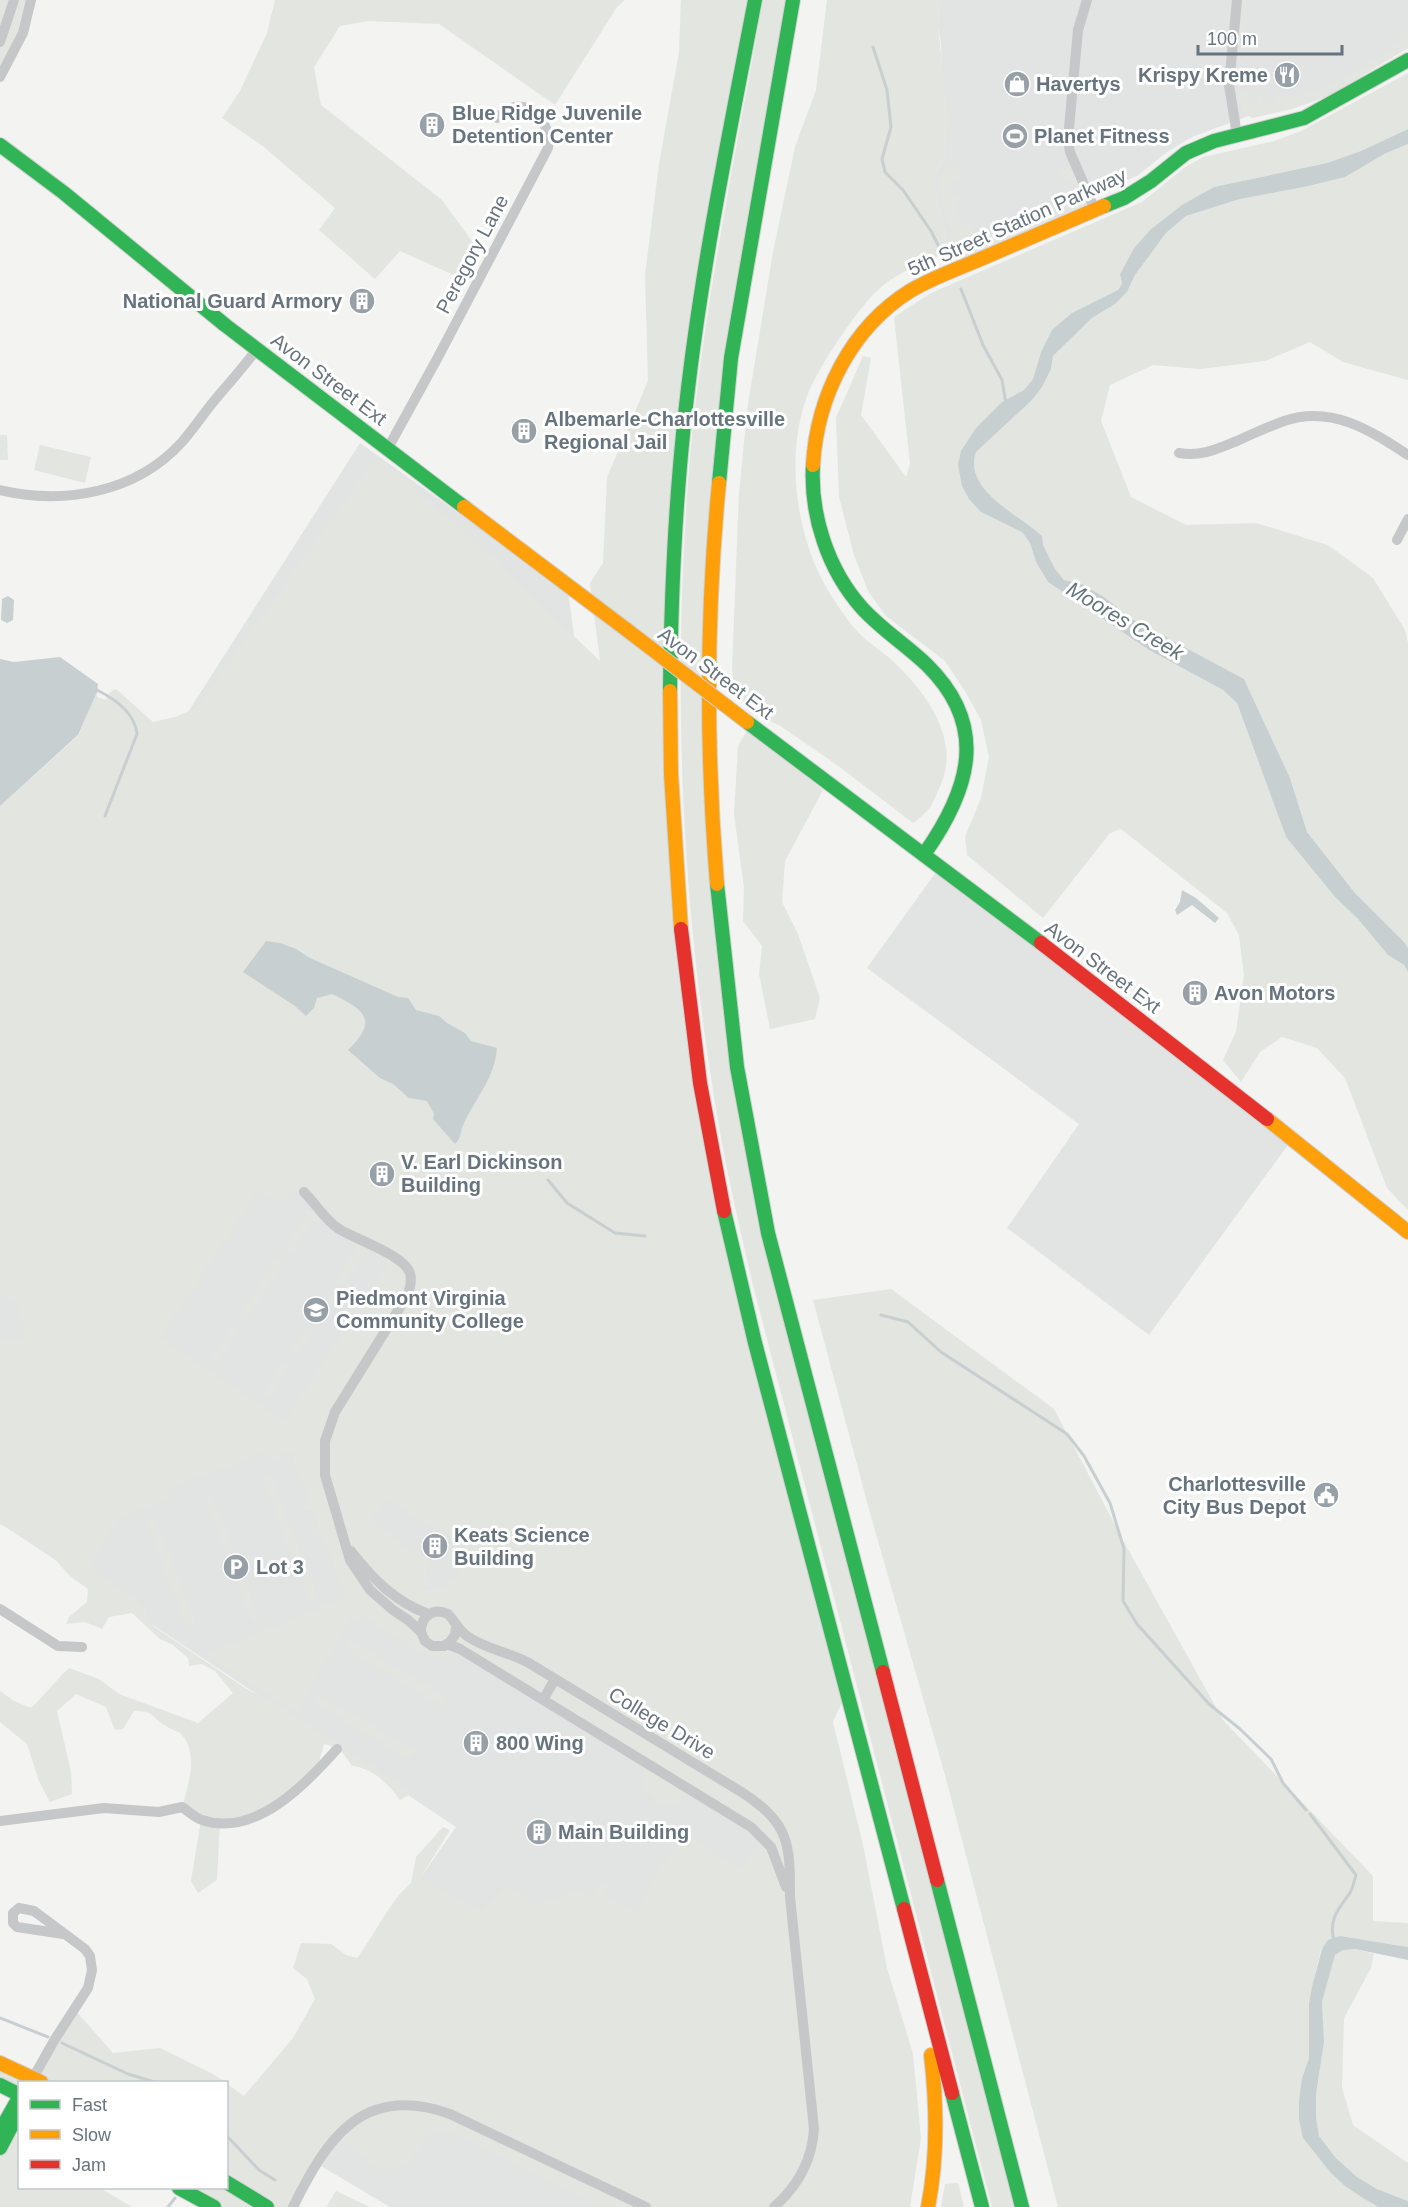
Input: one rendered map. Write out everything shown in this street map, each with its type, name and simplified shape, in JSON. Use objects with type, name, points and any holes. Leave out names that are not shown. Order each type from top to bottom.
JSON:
[{"type":"main road","points":[[754,0],[693,347],[680,462],[674,548],[670,713],[671,786],[683,947],[700,1081],[731,1242],[755,1343],[982,2207]]},
{"type":"main road","points":[[793,0],[733,347],[714,533],[710,602],[709,744],[713,835],[722,942],[737,1067],[768,1233],[1022,2207]]},
{"type":"main road","name":"5th Street Station Parkway","points":[[925,853],[948,820],[963,784],[966,769],[965,731],[955,704],[940,678],[867,614],[843,583],[827,552],[815,515],[811,453],[816,425],[829,386],[849,350],[874,321],[901,298],[935,279],[1139,189],[1186,153],[1214,141],[1304,117],[1408,60]]},
{"type":"main road","name":"Avon Street Ext","points":[[0,145],[64,193],[257,349],[747,722],[925,853],[1208,1072],[1408,1232]]},
{"type":"main road","points":[[927,1999],[938,2120],[936,2166],[928,2207]]},
{"type":"main road","points":[[0,2063],[34,2081]]},
{"type":"main road","points":[[0,2085],[18,2095]]},
{"type":"main road","points":[[0,2131],[18,2100]]},
{"type":"main road","points":[[0,2148],[11,2127],[18,2121]]},
{"type":"main road","points":[[228,2183],[267,2207]]},
{"type":"main road","points":[[182,2189],[214,2207]]},
{"type":"street","points":[[0,42],[14,0]]},
{"type":"street","points":[[0,77],[23,33],[31,0]]},
{"type":"street","points":[[1087,0],[1078,30],[1068,138],[1071,154],[1095,210]]},
{"type":"street","points":[[1237,0],[1229,85],[1237,135]]},
{"type":"street","name":"Peregory Lane","points":[[388,448],[548,148],[549,132],[546,125],[532,111],[514,107],[497,118]]},
{"type":"street","points":[[0,490],[60,496],[102,490],[129,481],[150,469],[182,442],[257,349]]},
{"type":"street","points":[[1179,453],[1210,452],[1283,421],[1320,416],[1354,423],[1368,429],[1408,455]]},
{"type":"street","points":[[1397,540],[1408,519]]},
{"type":"street","name":"College Drive","points":[[304,1192],[338,1228],[370,1243],[404,1265],[411,1281],[407,1296],[335,1412],[327,1435],[324,1456],[324,1475],[350,1560],[370,1590],[421,1632],[425,1641],[432,1646],[440,1647],[447,1644],[460,1649],[757,1831],[774,1853],[789,1897]]},
{"type":"street","name":"College Drive","points":[[347,1546],[386,1591],[409,1607],[428,1614],[443,1612],[452,1618],[456,1627],[482,1645],[516,1656],[555,1679],[762,1806],[778,1823],[788,1847],[789,1897],[814,2129],[810,2154],[801,2176],[784,2199],[774,2207]]},
{"type":"street","points":[[0,1609],[58,1646],[82,1647]]},
{"type":"street","points":[[421,1632],[423,1620],[428,1614]]},
{"type":"street","points":[[447,1644],[453,1639],[456,1627]]},
{"type":"street","points":[[543,1700],[555,1679]]},
{"type":"street","points":[[0,1821],[104,1808],[159,1812],[182,1807],[201,1820],[236,1821],[276,1807],[316,1773],[337,1749]]},
{"type":"street","points":[[34,2081],[55,2039],[88,1988],[91,1979],[91,1962],[86,1949],[63,1934]]},
{"type":"street","points":[[293,2207],[318,2160],[337,2135],[370,2113],[384,2108],[406,2105],[428,2107],[450,2114],[646,2207]]},
{"type":"shaded area","points":[[0,0],[31,0],[0,77]]},
{"type":"shaded area","points":[[275,0],[625,0],[617,7],[555,105],[439,24],[369,21],[340,26],[314,67],[321,105],[442,200],[482,255],[465,280],[400,251],[375,279],[319,230],[335,208],[264,147],[222,118],[240,91],[267,33]]},
{"type":"shaded area","name":"Piedmont Virginia Community College","points":[[681,0],[755,0],[693,347],[670,713],[700,1081],[847,1691],[833,1722],[863,1845],[887,1968],[913,2054],[921,2138],[910,2207],[600,2207],[450,2133],[429,2135],[407,2165],[378,2170],[336,2135],[293,2207],[214,2207],[181,2189],[228,2189],[228,2085],[244,2096],[293,2038],[315,1999],[307,1979],[293,1968],[301,1943],[331,1944],[346,1955],[357,1958],[389,1908],[411,1883],[416,1857],[443,1827],[450,1830],[421,1877],[480,1911],[506,1886],[537,1905],[577,1889],[593,1898],[603,1882],[610,1886],[605,1894],[635,1913],[682,1833],[742,1870],[762,1836],[691,1791],[673,1803],[656,1800],[645,1786],[644,1775],[647,1764],[461,1651],[456,1657],[431,1659],[364,1616],[360,1622],[351,1617],[297,1712],[206,1655],[346,1597],[323,1535],[313,1536],[313,1529],[319,1526],[313,1510],[303,1510],[302,1507],[309,1501],[291,1452],[271,1460],[262,1453],[167,1490],[174,1497],[118,1519],[89,1567],[139,1602],[145,1608],[153,1626],[245,1688],[286,1710],[413,1792],[400,1800],[391,1788],[373,1773],[352,1766],[341,1751],[324,1744],[316,1772],[275,1807],[220,1823],[217,1880],[198,1893],[191,1881],[201,1820],[182,1807],[191,1770],[187,1743],[180,1733],[146,1712],[134,1711],[123,1729],[115,1730],[106,1707],[76,1694],[57,1711],[71,1772],[72,1794],[50,1802],[39,1781],[27,1744],[0,1722],[0,1691],[14,1701],[31,1708],[69,1668],[99,1679],[119,1694],[198,1723],[233,1693],[215,1671],[202,1664],[189,1666],[188,1658],[173,1645],[160,1639],[132,1613],[109,1617],[102,1629],[85,1622],[66,1624],[69,1617],[87,1602],[88,1589],[70,1576],[49,1553],[0,1524],[0,1343],[22,1337],[24,1321],[14,1299],[0,1294],[0,806],[78,736],[97,690],[97,697],[106,700],[110,692],[116,689],[153,722],[175,717],[196,708],[377,456],[467,534],[600,661],[590,583],[603,563],[607,477],[648,381],[645,275],[659,164],[679,52]],"holes":[[[266,941],[296,949],[310,958],[398,997],[408,998],[416,1010],[439,1016],[465,1033],[471,1041],[497,1048],[496,1059],[489,1078],[464,1123],[458,1141],[455,1143],[433,1119],[434,1114],[427,1101],[408,1098],[393,1084],[380,1078],[349,1050],[365,1031],[364,1018],[356,1008],[332,994],[317,998],[305,1016],[295,1006],[243,972]],[[303,1187],[389,1265],[284,1421],[160,1338],[259,1190],[282,1204],[287,1196]],[[387,1499],[453,1539],[458,1532],[464,1542],[465,1554],[461,1570],[453,1581],[440,1588],[424,1590],[429,1580],[426,1578],[427,1568],[432,1562],[397,1541],[371,1521]]]},
{"type":"shaded area","points":[[763,0],[790,0],[750,220],[705,646],[740,1111],[1017,2207],[992,2207],[753,1285],[720,1132],[697,970],[689,889],[681,727],[683,564],[688,483],[710,301]]},
{"type":"shaded area","points":[[827,0],[939,0],[938,26],[948,121],[945,158],[937,171],[934,186],[949,251],[905,271],[885,284],[867,302],[846,329],[826,359],[809,391],[801,416],[795,470],[803,526],[810,553],[821,578],[854,628],[897,665],[919,690],[937,719],[943,735],[946,767],[941,784],[931,806],[913,823],[837,765],[779,725],[750,713],[735,691],[732,669],[739,492],[748,404],[773,252],[795,147],[816,90]]},
{"type":"shaded area","points":[[939,0],[1408,0],[1408,48],[1367,72],[1192,137],[1167,152],[1137,176],[1102,190],[1073,208],[1014,233],[949,251],[934,186],[937,171],[945,158],[941,45],[938,26]]},
{"type":"shaded area","points":[[1243,0],[1247,0],[1244,37],[1250,39],[1251,42],[1244,41],[1240,36]]},
{"type":"shaded area","points":[[1396,32],[1408,33],[1408,48],[1329,96],[1292,109],[1252,118],[1242,111],[1236,71],[1243,59],[1250,56],[1250,59],[1242,63],[1239,89],[1248,94],[1247,102],[1258,103],[1259,95],[1267,104],[1279,102],[1275,95],[1277,94],[1290,96],[1305,94],[1322,88],[1358,69],[1401,42]]},
{"type":"shaded area","points":[[1408,73],[1408,129],[1361,151],[1327,163],[1214,187],[1150,230],[1134,248],[1120,274],[1122,284],[1118,290],[1107,296],[1041,352],[1033,379],[1024,390],[1002,402],[958,464],[1022,532],[1030,543],[1036,562],[1048,582],[1149,650],[1223,690],[1237,703],[1286,837],[1335,897],[1358,919],[1388,955],[1404,965],[1408,972],[1408,1210],[1387,1188],[1345,1078],[1317,1048],[1282,1037],[1260,1052],[1241,1082],[1223,1060],[1236,1032],[1244,975],[1239,935],[1227,913],[1121,829],[1110,833],[1043,918],[967,855],[965,837],[981,798],[989,757],[981,720],[945,661],[886,616],[868,591],[854,555],[839,497],[836,418],[863,356],[871,358],[861,415],[906,477],[910,464],[894,317],[931,293],[1142,202],[1184,168],[1203,157],[1274,141],[1301,131]]},
{"type":"shaded area","points":[[1408,144],[1408,380],[1343,362],[1310,342],[1265,361],[1200,369],[1153,365],[1110,385],[1101,421],[1131,497],[1186,525],[1256,523],[1328,545],[1373,578],[1405,630],[1408,643],[1408,948],[1355,893],[1307,832],[1290,778],[1244,679],[1132,619],[1104,597],[1082,584],[1064,580],[1055,569],[1041,536],[995,500],[977,478],[974,466],[976,452],[1031,401],[1051,369],[1053,356],[1092,318],[1115,304],[1127,292],[1135,275],[1166,233],[1186,216],[1240,199],[1304,187]]},
{"type":"shaded area","points":[[1075,164],[1095,210],[966,265],[942,205],[940,192],[944,169],[951,166],[961,167],[959,180],[954,180],[952,195],[960,195],[961,198],[954,203],[964,227],[972,224],[976,235],[1001,228],[999,220],[1003,218],[1007,226],[1067,199],[1064,193],[1074,187],[1069,177],[1061,180],[1058,172]]},
{"type":"shaded area","points":[[0,435],[7,435],[8,460],[0,460]]},
{"type":"shaded area","name":"Piedmont Virginia Community College","points":[[360,443],[568,591],[676,1399],[836,2207],[390,2207],[311,2160],[421,1877],[456,1827],[0,1523],[0,884],[119,820]]},
{"type":"shaded area","points":[[40,445],[91,457],[85,483],[34,470]]},
{"type":"shaded area","points":[[748,729],[823,790],[785,861],[782,902],[798,934],[820,998],[815,1019],[770,1029],[759,974],[762,946],[743,921],[744,888],[734,814],[738,746]]},
{"type":"shaded area","points":[[941,865],[1293,1138],[1149,1335],[1007,1228],[1079,1124],[867,968]]},
{"type":"shaded area","points":[[301,1208],[314,1212],[321,1221],[319,1224],[312,1220],[291,1253],[284,1249],[306,1215],[300,1210]]},
{"type":"shaded area","points":[[354,1242],[372,1254],[371,1257],[365,1253],[342,1287],[335,1283],[357,1248],[352,1244]]},
{"type":"shaded area","points":[[277,1258],[284,1262],[246,1321],[239,1317]]},
{"type":"shaded area","points":[[891,1289],[1054,1409],[1124,1542],[1223,1720],[1373,1876],[1373,1921],[1408,1923],[1408,1947],[1340,1936],[1321,1949],[1309,2003],[1309,2058],[1302,2078],[1299,2119],[1379,2207],[1058,2207],[945,1775],[870,1513],[813,1300]]},
{"type":"shaded area","points":[[328,1292],[335,1297],[298,1355],[291,1350]]},
{"type":"shaded area","points":[[232,1326],[239,1331],[217,1364],[210,1360]]},
{"type":"shaded area","points":[[284,1360],[291,1365],[269,1398],[262,1394]]},
{"type":"shaded area","points":[[270,1473],[318,1598],[309,1601],[262,1476]]},
{"type":"shaded area","points":[[212,1495],[260,1620],[253,1623],[205,1498]]},
{"type":"shaded area","points":[[155,1517],[196,1623],[191,1625],[185,1622],[146,1520]]},
{"type":"shaded area","points":[[351,1640],[448,1698],[443,1707],[346,1649]]},
{"type":"shaded area","points":[[320,1695],[416,1751],[411,1760],[315,1703]]},
{"type":"shaded area","points":[[1355,1949],[1374,1954],[1371,1968],[1344,2018],[1342,2088],[1353,2125],[1408,2163],[1408,2201],[1377,2189],[1357,2177],[1336,2158],[1319,2136],[1316,2094],[1324,2042],[1322,2002],[1335,1955],[1343,1950]]},
{"type":"shaded area","points":[[75,2010],[113,2053],[160,2048],[224,2081],[18,2081],[18,2094],[0,2085],[0,2063],[33,2078]]},
{"type":"shaded area","points":[[0,2126],[18,2137],[18,2189],[102,2189],[132,2207],[0,2207]]},
{"type":"shaded area","points":[[958,2183],[964,2207],[941,2207],[945,2184]]},
{"type":"shaded area","points":[[336,2191],[370,2207],[326,2207]]},
{"type":"water","name":"Moores Creek","points":[[1408,129],[1408,144],[1384,154],[1345,177],[1240,199],[1186,216],[1166,233],[1135,275],[1127,292],[1115,304],[1092,318],[1053,356],[1051,369],[1042,387],[1031,401],[976,452],[974,466],[977,478],[995,500],[1042,536],[1043,545],[1055,569],[1064,580],[1082,584],[1104,597],[1132,619],[1244,679],[1290,778],[1307,832],[1355,893],[1403,941],[1408,948],[1408,972],[1404,965],[1388,955],[1358,919],[1335,897],[1286,837],[1237,703],[1223,690],[1149,650],[1048,582],[1036,562],[1030,543],[1022,532],[981,512],[969,499],[962,486],[958,464],[961,451],[976,428],[1002,402],[1024,390],[1033,379],[1041,352],[1052,330],[1072,313],[1118,290],[1122,284],[1120,274],[1134,248],[1150,230],[1182,205],[1214,187],[1327,163],[1361,151]]},
{"type":"water","points":[[8,596],[14,600],[13,620],[7,623],[1,620],[2,599]]},
{"type":"water","points":[[60,657],[98,684],[97,692],[78,735],[0,806],[0,659],[14,662]]},
{"type":"water","points":[[1182,890],[1196,898],[1219,918],[1215,923],[1192,905],[1177,915],[1175,910],[1180,902]]},
{"type":"water","points":[[266,941],[296,949],[310,958],[398,997],[408,998],[416,1010],[439,1016],[465,1033],[471,1041],[497,1048],[496,1059],[489,1078],[455,1144],[433,1119],[434,1114],[427,1101],[409,1098],[393,1084],[380,1078],[348,1050],[358,1040],[365,1023],[360,1011],[353,1005],[332,994],[317,998],[314,1008],[306,1016],[295,1006],[243,972]]},
{"type":"water","points":[[1340,1936],[1408,1947],[1408,1960],[1355,1949],[1343,1950],[1335,1955],[1322,2002],[1324,2042],[1316,2094],[1319,2136],[1336,2158],[1357,2177],[1377,2189],[1408,2201],[1408,2207],[1379,2207],[1363,2198],[1331,2173],[1303,2138],[1299,2119],[1299,2101],[1302,2078],[1309,2058],[1309,2003],[1322,1949],[1328,1940]]},
{"type":"waterway","points":[[873,47],[887,90],[891,127],[882,159],[885,172],[903,190],[931,231],[944,257]]},
{"type":"waterway","points":[[961,289],[983,345],[1002,380],[1006,404]]},
{"type":"waterway","points":[[97,690],[117,702],[128,713],[137,734],[105,816]]},
{"type":"waterway","points":[[548,1180],[567,1203],[615,1233],[645,1236]]},
{"type":"waterway","points":[[881,1315],[908,1322],[941,1352],[1067,1434],[1084,1456],[1110,1503],[1124,1549],[1123,1601],[1137,1624],[1209,1704],[1240,1729],[1271,1759],[1283,1783],[1306,1810]]},
{"type":"waterway","points":[[1310,1814],[1356,1875],[1351,1891],[1334,1920],[1332,1926],[1334,1940]]},
{"type":"waterway","points":[[0,2018],[48,2037]]},
{"type":"waterway","points":[[62,2043],[128,2074],[151,2081]]},
{"type":"waterway","points":[[228,2137],[259,2170],[275,2180]]},
{"type":"waterway","points":[[168,2207],[175,2198]]},
{"type":"traffic: fast","points":[[670,691],[676,513],[692,355],[716,203],[755,0]]},
{"type":"traffic: fast","points":[[719,483],[731,358],[793,0]]},
{"type":"traffic: fast","points":[[1104,206],[1124,198],[1151,181],[1186,153],[1214,141],[1304,118],[1408,60]]},
{"type":"traffic: fast","points":[[0,145],[64,193],[225,325],[464,507]]},
{"type":"traffic: fast","points":[[813,465],[818,522],[840,577],[869,616],[927,665],[947,688],[959,711],[965,734],[966,758],[962,781],[941,829],[925,853]]},
{"type":"traffic: fast","points":[[747,722],[1041,943]]},
{"type":"traffic: fast","points":[[717,884],[737,1067],[768,1233],[883,1672]]},
{"type":"traffic: fast","points":[[724,1211],[755,1343],[904,1909]]},
{"type":"traffic: fast","points":[[937,1880],[1022,2207]]},
{"type":"traffic: fast","points":[[0,2085],[18,2094]]},
{"type":"traffic: fast","points":[[952,2093],[982,2207]]},
{"type":"traffic: fast","points":[[0,2131],[18,2100]]},
{"type":"traffic: fast","points":[[0,2148],[11,2127],[18,2121]]},
{"type":"traffic: fast","points":[[228,2183],[267,2207]]},
{"type":"traffic: fast","points":[[181,2189],[214,2207]]},
{"type":"traffic: slow","points":[[813,465],[816,439],[830,389],[854,344],[889,306],[929,281],[1104,206]]},
{"type":"traffic: slow","points":[[717,884],[711,784],[709,683],[712,583],[719,483]]},
{"type":"traffic: slow","points":[[464,507],[627,630]]},
{"type":"traffic: slow","points":[[627,630],[747,722]]},
{"type":"traffic: slow","points":[[670,691],[671,774],[681,929]]},
{"type":"traffic: slow","points":[[1267,1119],[1408,1232]]},
{"type":"traffic: slow","points":[[928,2207],[934,2169],[936,2131],[931,2055]]},
{"type":"traffic: slow","points":[[0,2063],[39,2081]]},
{"type":"traffic: jam","points":[[681,929],[700,1083],[724,1211]]},
{"type":"traffic: jam","points":[[1041,943],[1267,1119]]},
{"type":"traffic: jam","points":[[883,1672],[937,1880]]},
{"type":"traffic: jam","points":[[904,1909],[952,2093]]},
{"type":"place","name":"Krispy Kreme","points":[[1287,75]]},
{"type":"place","name":"Havertys","points":[[1017,84]]},
{"type":"place","name":"Blue Ridge Juvenile Detention Center","points":[[432,125]]},
{"type":"place","name":"Planet Fitness","points":[[1015,136]]},
{"type":"place","name":"National Guard Armory","points":[[362,301]]},
{"type":"place","name":"Albemarle-Charlottesville Regional Jail","points":[[524,431]]},
{"type":"place","name":"Avon Motors","points":[[1195,993]]},
{"type":"place","name":"V. Earl Dickinson Building","points":[[382,1174]]},
{"type":"place","name":"Piedmont Virginia Community College","points":[[316,1310]]},
{"type":"place","name":"Charlottesville City Bus Depot","points":[[1326,1495]]},
{"type":"place","name":"Keats Science Building","points":[[435,1546]]},
{"type":"place","name":"Lot 3","points":[[236,1567]]},
{"type":"place","name":"800 Wing","points":[[476,1743]]},
{"type":"place","name":"Main Building","points":[[539,1832]]}]
